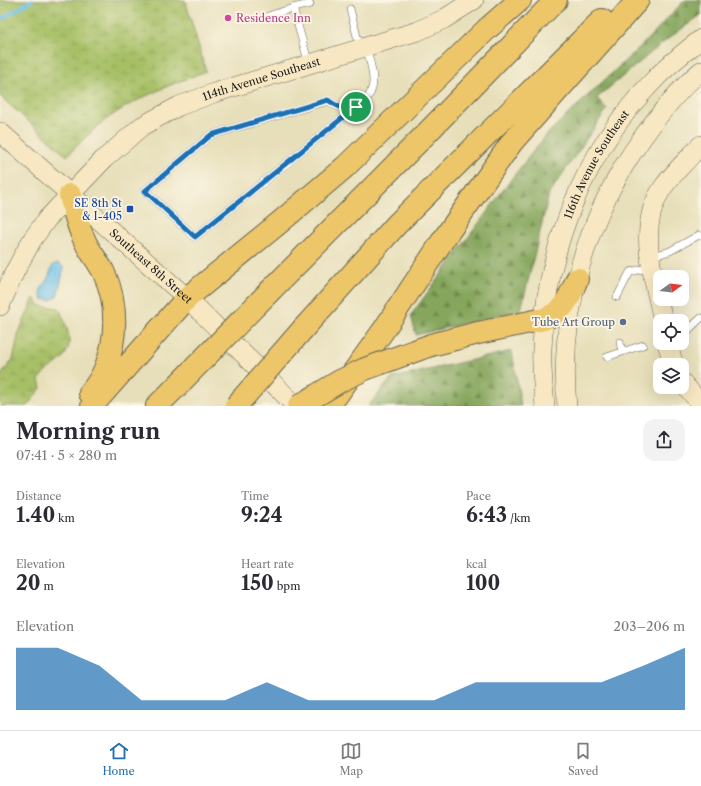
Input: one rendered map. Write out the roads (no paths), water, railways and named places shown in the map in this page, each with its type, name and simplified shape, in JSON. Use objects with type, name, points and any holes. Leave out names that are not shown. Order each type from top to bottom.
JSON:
[{"type":"highway","points":[[92,406],[187,298],[298,208],[344,167],[487,29],[520,0]]},
{"type":"highway","points":[[157,406],[414,147],[556,0]]},
{"type":"highway","points":[[236,406],[397,224],[622,0]]},
{"type":"highway","points":[[329,406],[383,331],[443,240],[512,142],[638,0]]},
{"type":"highway","points":[[70,195],[84,240],[104,274],[111,295],[114,316],[114,335],[110,357],[104,371],[82,406]]},
{"type":"highway","points":[[298,406],[340,381],[391,358],[455,338],[553,316],[565,305],[577,279]]},
{"type":"main road","name":"114th Avenue Southeast","points":[[0,306],[15,271],[32,240],[47,219],[113,150],[142,126],[179,106],[214,93],[363,48],[433,25],[465,3]]},
{"type":"main road","name":"116th Avenue Southeast","points":[[545,406],[542,374],[542,348],[536,321],[549,285],[556,256],[575,199],[609,136],[634,103],[655,79],[678,57],[701,39]]},
{"type":"main road","name":"116th Avenue Southeast","points":[[567,406],[565,379],[570,311],[590,233],[614,182],[628,157],[654,121],[674,97],[701,71]]},
{"type":"main road","name":"Southeast 8th Street","points":[[0,132],[187,298],[298,406]]},
{"type":"main road","points":[[662,314],[647,237],[649,218],[654,202],[664,185],[701,145]]},
{"type":"main road","points":[[689,391],[700,404]]},
{"type":"lane","points":[[268,16],[310,4]]},
{"type":"lane","points":[[293,8],[309,64]]},
{"type":"lane","points":[[350,9],[373,72],[372,91],[366,100],[195,237],[145,191],[211,135],[328,100],[337,106],[344,108],[356,107]]},
{"type":"lane","points":[[617,297],[630,272],[699,235],[701,236]]},
{"type":"lane","points":[[689,330],[701,318]]},
{"type":"lane","points":[[620,342],[622,352]]},
{"type":"lane","points":[[607,357],[643,345]]},
{"type":"water","points":[[58,263],[64,268],[57,297],[50,300],[42,299],[40,291],[48,278],[53,265]]},
{"type":"waterway","points":[[0,18],[5,17],[32,0]]},
{"type":"place","name":"Residence Inn","points":[[228,18]]},
{"type":"place","name":"SE 8th St & I-405","points":[[130,209]]},
{"type":"place","name":"Tube Art Group","points":[[623,322]]}]
